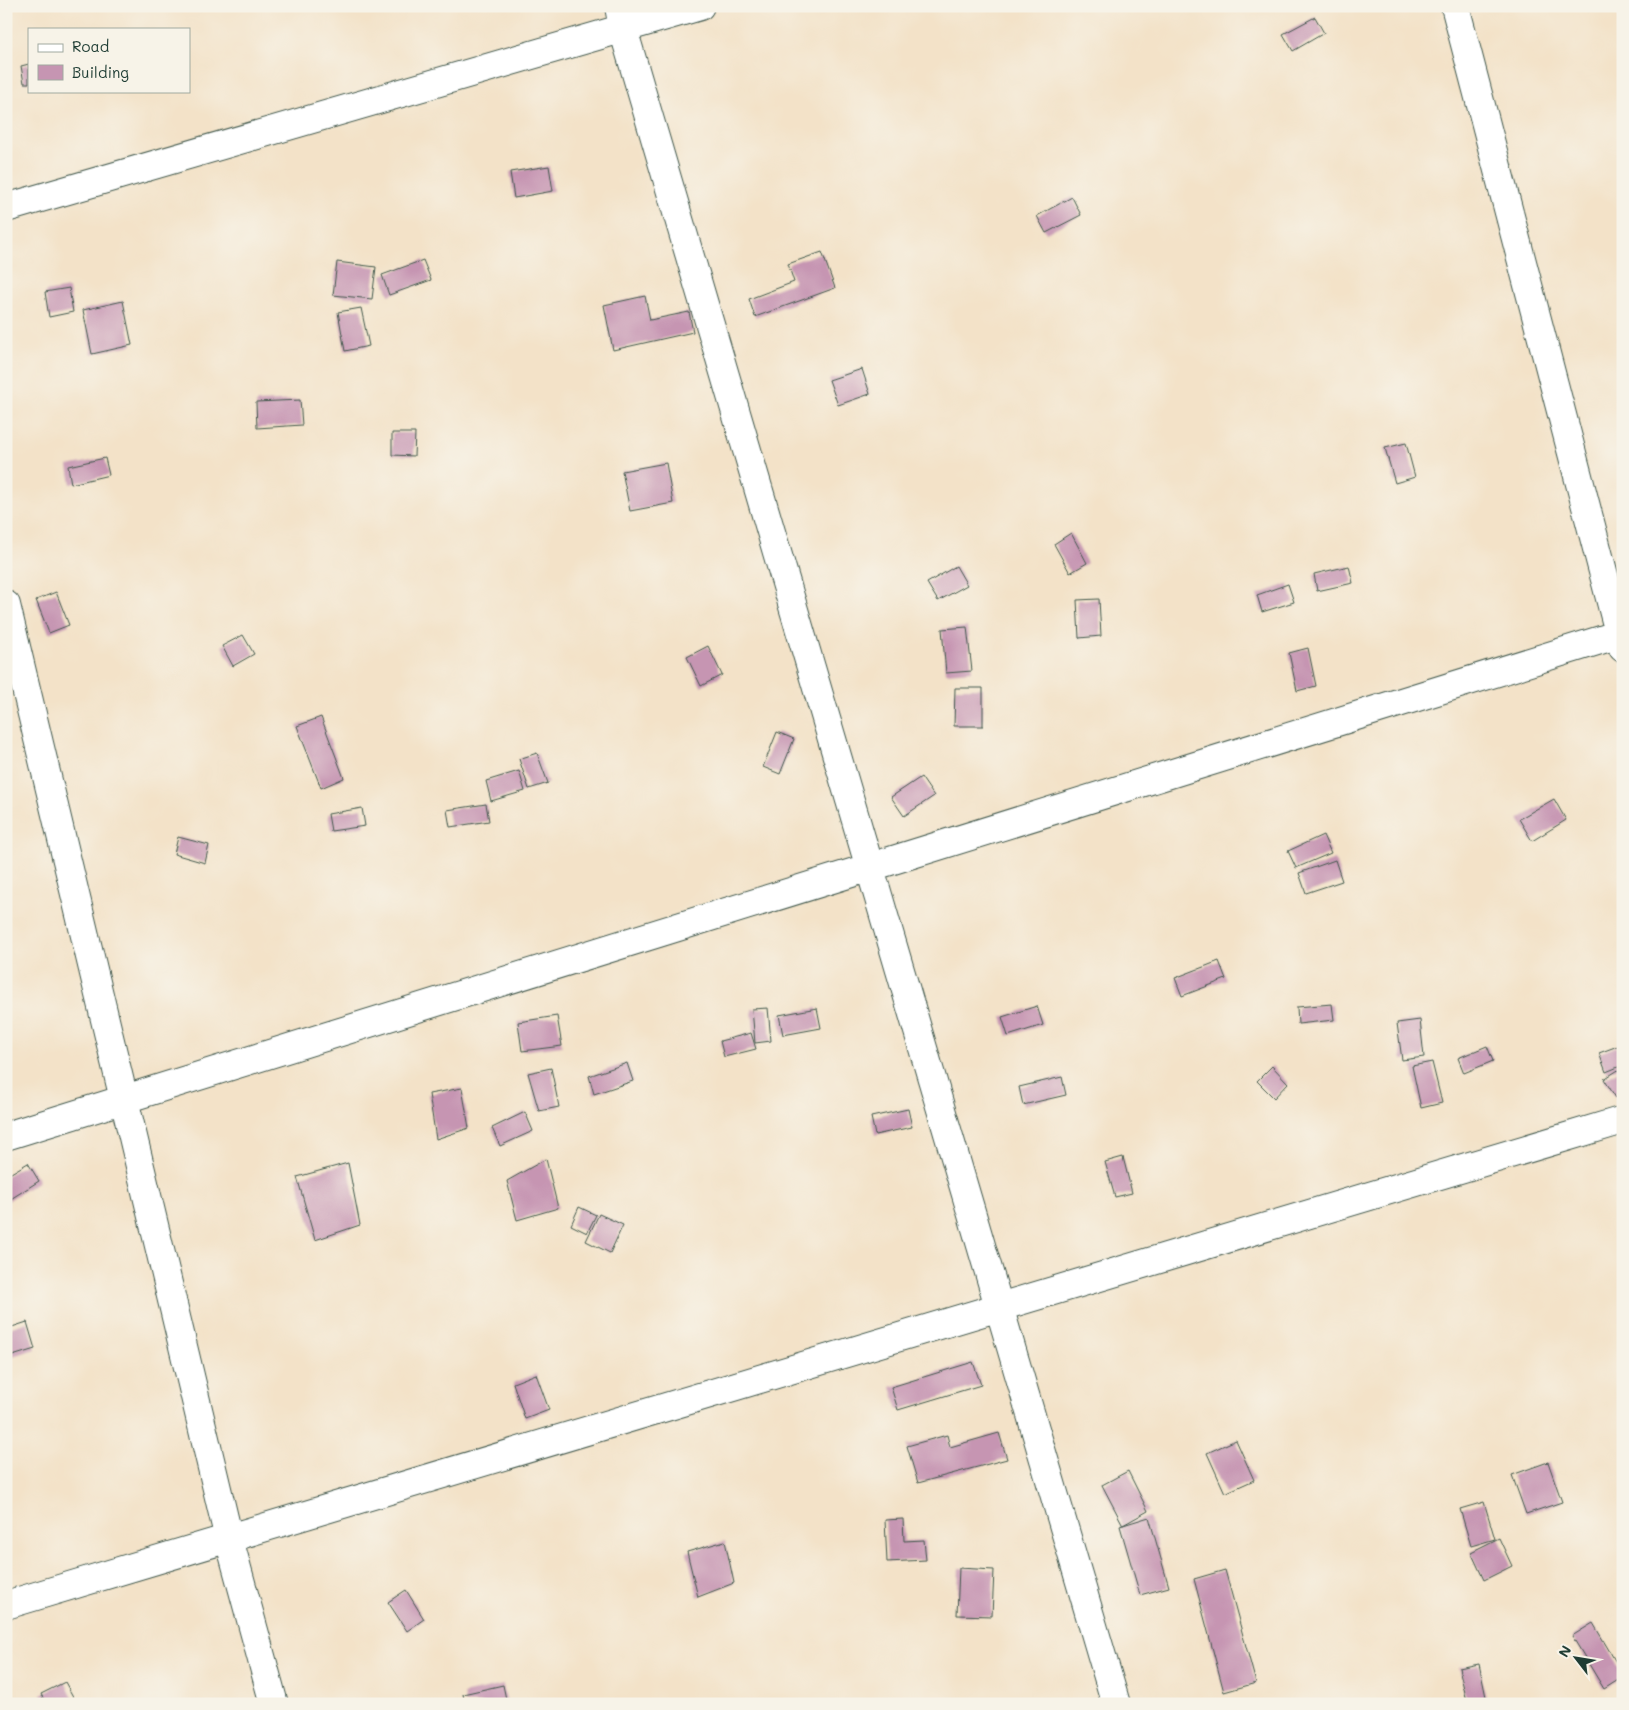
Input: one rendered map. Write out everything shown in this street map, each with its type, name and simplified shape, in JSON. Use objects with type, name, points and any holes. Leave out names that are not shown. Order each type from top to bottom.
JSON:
[{"type":"street","points":[[6,208],[621,17],[700,6]]},
{"type":"street","points":[[6,1136],[870,867],[1621,638],[1455,6]]},
{"type":"street","points":[[621,17],[1116,1704]]},
{"type":"street","points":[[6,605],[229,1539],[274,1704]]},
{"type":"street","points":[[6,1605],[1623,1120]]},
{"type":"building","points":[[1315,17],[1324,33],[1293,51],[1283,34]]},
{"type":"building","points":[[28,64],[28,83],[24,83],[21,66]]},
{"type":"building","points":[[549,166],[553,191],[514,198],[510,172]]},
{"type":"building","points":[[1072,197],[1081,215],[1046,233],[1037,216]]},
{"type":"building","points":[[822,252],[835,288],[755,317],[749,299],[794,282],[788,264]]},
{"type":"building","points":[[423,260],[431,280],[389,295],[382,275]]},
{"type":"building","points":[[337,262],[376,267],[372,299],[333,295]]},
{"type":"building","points":[[69,288],[73,312],[49,317],[45,292]]},
{"type":"building","points":[[645,296],[650,320],[689,312],[693,332],[613,350],[604,305]]},
{"type":"building","points":[[123,301],[132,345],[92,354],[83,310]]},
{"type":"building","points":[[361,308],[369,346],[345,351],[338,312]]},
{"type":"building","points":[[862,369],[870,394],[838,405],[829,380]]},
{"type":"building","points":[[300,400],[302,425],[257,428],[256,402]]},
{"type":"building","points":[[392,433],[415,433],[414,456],[392,455]]},
{"type":"building","points":[[1406,443],[1415,477],[1395,483],[1385,448]]},
{"type":"building","points":[[105,458],[109,475],[71,484],[68,466]]},
{"type":"building","points":[[666,463],[673,503],[630,511],[622,471]]},
{"type":"building","points":[[1071,533],[1087,563],[1070,573],[1054,544]]},
{"type":"building","points":[[956,566],[967,585],[938,601],[927,583]]},
{"type":"building","points":[[1349,566],[1353,583],[1317,591],[1314,574]]},
{"type":"building","points":[[1288,584],[1294,602],[1262,612],[1257,595]]},
{"type":"building","points":[[56,592],[69,625],[49,633],[36,600]]},
{"type":"building","points":[[1099,599],[1101,636],[1079,638],[1077,600]]},
{"type":"building","points":[[967,627],[972,671],[946,673],[942,629]]},
{"type":"building","points":[[243,635],[254,654],[233,666],[222,646]]},
{"type":"building","points":[[708,646],[722,675],[701,686],[687,657]]},
{"type":"building","points":[[1308,648],[1316,686],[1297,691],[1289,653]]},
{"type":"building","points":[[955,688],[983,688],[983,726],[954,726]]},
{"type":"building","points":[[321,717],[344,778],[321,788],[297,726]]},
{"type":"building","points":[[777,732],[794,739],[780,774],[763,767]]},
{"type":"building","points":[[537,753],[548,783],[529,789],[519,759]]},
{"type":"building","points":[[519,771],[525,791],[491,801],[486,781]]},
{"type":"building","points":[[921,777],[934,796],[904,816],[891,797]]},
{"type":"building","points":[[1554,799],[1566,820],[1532,841],[1519,819]]},
{"type":"building","points":[[486,804],[489,821],[450,827],[447,810]]},
{"type":"building","points":[[362,808],[365,826],[331,831],[328,814]]},
{"type":"building","points":[[1323,835],[1331,853],[1296,868],[1288,851]]},
{"type":"building","points":[[178,837],[209,845],[205,863],[174,854]]},
{"type":"building","points":[[1335,860],[1342,881],[1306,893],[1299,873]]},
{"type":"building","points":[[1219,961],[1226,979],[1182,996],[1175,978]]},
{"type":"building","points":[[1332,1004],[1334,1020],[1298,1024],[1297,1007]]},
{"type":"building","points":[[1037,1006],[1043,1025],[1008,1036],[1002,1017]]},
{"type":"building","points":[[768,1008],[771,1041],[755,1043],[752,1009]]},
{"type":"building","points":[[817,1008],[821,1028],[783,1035],[779,1015]]},
{"type":"building","points":[[557,1016],[562,1046],[522,1051],[518,1022]]},
{"type":"building","points":[[1420,1020],[1424,1057],[1402,1060],[1397,1023]]},
{"type":"building","points":[[751,1033],[756,1049],[724,1057],[720,1041]]},
{"type":"building","points":[[1623,1044],[1623,1065],[1606,1072],[1599,1053]]},
{"type":"building","points":[[1487,1046],[1493,1061],[1464,1073],[1458,1058]]},
{"type":"building","points":[[1432,1062],[1442,1103],[1421,1108],[1412,1066]]},
{"type":"building","points":[[627,1063],[633,1081],[594,1094],[589,1076]]},
{"type":"building","points":[[1272,1066],[1288,1083],[1274,1098],[1257,1081]]},
{"type":"building","points":[[1623,1067],[1623,1094],[1616,1098],[1604,1079]]},
{"type":"building","points":[[551,1068],[559,1107],[539,1111],[528,1073]]},
{"type":"building","points":[[1062,1077],[1066,1095],[1023,1105],[1019,1087]]},
{"type":"building","points":[[462,1088],[469,1128],[436,1139],[429,1094]]},
{"type":"building","points":[[908,1109],[912,1127],[875,1135],[871,1117]]},
{"type":"building","points":[[525,1112],[533,1131],[500,1146],[492,1128]]},
{"type":"building","points":[[1123,1157],[1132,1193],[1115,1197],[1105,1162]]},
{"type":"building","points":[[546,1159],[558,1208],[517,1220],[507,1181]]},
{"type":"building","points":[[28,1163],[39,1181],[6,1202],[6,1176]]},
{"type":"building","points":[[348,1163],[360,1225],[315,1240],[297,1177]]},
{"type":"building","points":[[579,1207],[596,1215],[587,1233],[571,1225]]},
{"type":"building","points":[[599,1214],[623,1225],[610,1253],[586,1241]]},
{"type":"building","points":[[27,1322],[35,1349],[6,1358],[6,1329]]},
{"type":"building","points":[[973,1362],[981,1385],[898,1410],[891,1387]]},
{"type":"building","points":[[536,1374],[549,1410],[525,1419],[513,1383]]},
{"type":"building","points":[[999,1433],[1007,1459],[918,1483],[907,1446],[947,1435],[950,1447]]},
{"type":"building","points":[[1236,1440],[1254,1480],[1225,1493],[1207,1453]]},
{"type":"building","points":[[1548,1462],[1562,1502],[1526,1514],[1512,1475]]},
{"type":"building","points":[[1128,1471],[1148,1511],[1123,1525],[1102,1485]]},
{"type":"building","points":[[1484,1502],[1495,1539],[1471,1546],[1460,1509]]},
{"type":"building","points":[[1149,1517],[1169,1587],[1140,1595],[1120,1526]]},
{"type":"building","points":[[903,1519],[904,1541],[924,1540],[926,1560],[887,1562],[885,1520]]},
{"type":"building","points":[[1499,1538],[1512,1566],[1484,1580],[1471,1552]]},
{"type":"building","points":[[725,1541],[734,1583],[698,1597],[687,1552]]},
{"type":"building","points":[[959,1568],[994,1570],[992,1616],[957,1615]]},
{"type":"building","points":[[1225,1570],[1256,1683],[1224,1692],[1194,1579]]},
{"type":"building","points":[[406,1590],[424,1619],[407,1631],[388,1602]]},
{"type":"building","points":[[1593,1623],[1623,1674],[1623,1677],[1604,1689],[1572,1636]]},
{"type":"building","points":[[1479,1664],[1486,1697],[1467,1701],[1459,1668]]},
{"type":"building","points":[[65,1682],[77,1704],[46,1704],[41,1694]]},
{"type":"building","points":[[503,1685],[507,1704],[465,1704],[463,1694]]}]
